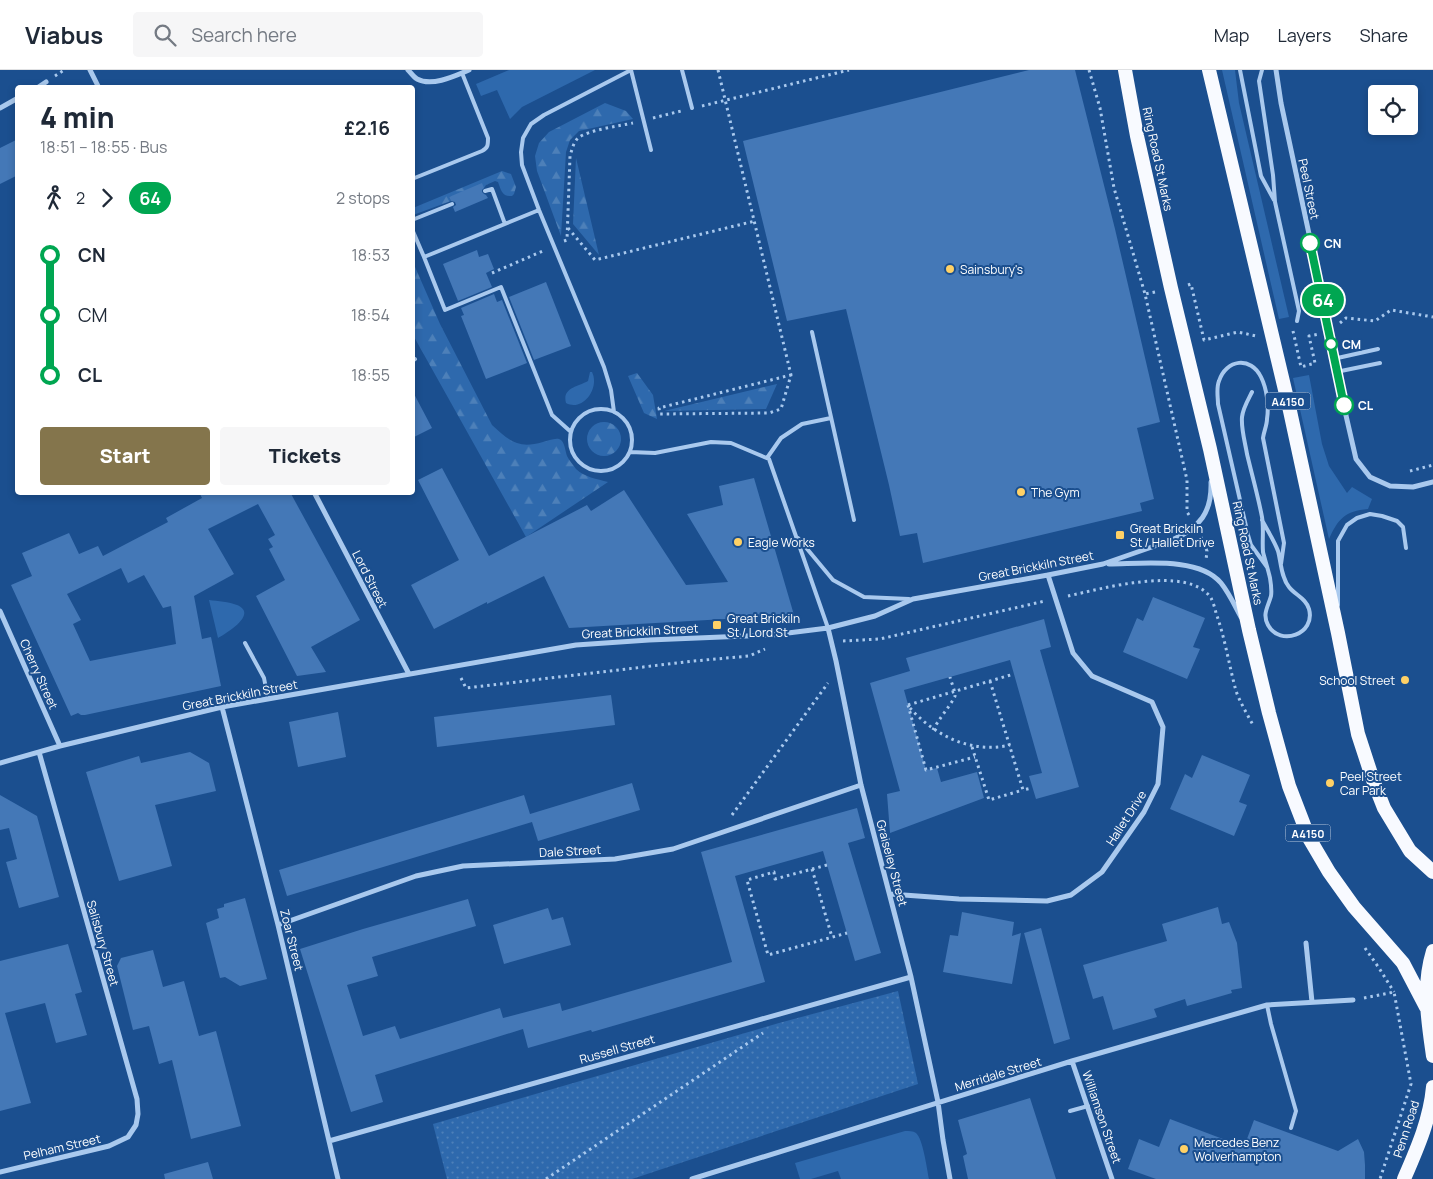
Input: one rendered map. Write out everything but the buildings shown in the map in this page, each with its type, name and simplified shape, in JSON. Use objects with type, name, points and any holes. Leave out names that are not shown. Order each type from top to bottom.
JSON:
[{"type":"highway","name":"Ring Road St Marks","points":[[1125,70],[1137,136],[1171,288],[1210,448],[1249,630],[1289,786],[1309,838],[1329,872],[1354,908],[1403,963],[1426,1007]]},
{"type":"highway","name":"A4150","points":[[1209,70],[1290,411],[1358,734],[1372,780],[1384,808],[1410,851],[1433,872]]},
{"type":"highway","name":"A4150","points":[[1433,951],[1427,978],[1426,1007],[1433,1056]]},
{"type":"highway","name":"Penn Road","points":[[1404,1179],[1422,1137],[1431,1104],[1433,1086]]},
{"type":"street","points":[[90,70],[98,85]]},
{"type":"street","points":[[408,70],[416,79],[428,82],[442,80],[469,70]]},
{"type":"street","name":"Peel Street","points":[[1276,70],[1281,103],[1330,332],[1333,359],[1356,459],[1370,478],[1390,486],[1413,487],[1433,482]]},
{"type":"street","points":[[42,85],[46,82]]},
{"type":"street","points":[[0,108],[15,100]]},
{"type":"street","name":"Great Brickkiln Street","points":[[0,763],[60,746],[222,707],[576,645],[772,635],[828,628],[875,616],[913,600],[1103,564],[1172,540],[1197,525],[1210,503],[1210,448]]},
{"type":"street","name":"Lord Street","points":[[316,495],[409,674]]},
{"type":"street","points":[[1103,564],[1180,564],[1198,568],[1214,577],[1220,583],[1249,630]]},
{"type":"street","name":"Hallet Drive","points":[[890,894],[959,899],[1047,901],[1071,895],[1102,872],[1148,805],[1158,784],[1163,727],[1152,702],[1092,676],[1073,653],[1048,575]]},
{"type":"street","name":"Cherry Street","points":[[0,611],[60,746]]},
{"type":"street","name":"Graiseley Street","points":[[828,628],[861,785],[912,977],[938,1102],[942,1140],[950,1179]]},
{"type":"street","name":"Zoar Street","points":[[222,707],[278,925],[338,1179]]},
{"type":"street","name":"Salisbury Street","points":[[39,752],[137,1099],[138,1114],[136,1124],[128,1137]]},
{"type":"street","name":"Dale Street","points":[[278,925],[416,876],[464,866],[615,859],[673,849],[861,785]]},
{"type":"street","points":[[1306,943],[1312,1002]]},
{"type":"street","name":"Russell Street","points":[[329,1141],[912,977]]},
{"type":"street","name":"Merridale Street","points":[[692,1179],[1072,1061],[1267,1005],[1353,1000]]},
{"type":"street","name":"Williamson Street","points":[[1072,1061],[1112,1179]]},
{"type":"street","name":"Pelham Street","points":[[0,1172],[109,1146],[128,1137]]},
{"type":"lane","points":[[614,412],[611,390],[604,367],[539,210],[522,165],[521,152],[523,138],[531,124],[544,115],[631,70],[651,150]]},
{"type":"lane","points":[[682,70],[692,108]]},
{"type":"lane","points":[[1240,70],[1261,176],[1275,202]]},
{"type":"lane","points":[[1262,70],[1259,81],[1273,175],[1275,202],[1296,294],[1299,311],[1297,321]]},
{"type":"lane","points":[[415,178],[486,149],[488,138],[462,73]]},
{"type":"lane","points":[[485,191],[492,189],[505,224]]},
{"type":"lane","points":[[415,219],[452,204]]},
{"type":"lane","points":[[424,257],[539,210]]},
{"type":"lane","points":[[415,237],[445,310],[501,287],[552,415],[571,432]]},
{"type":"lane","points":[[812,332],[854,520]]},
{"type":"lane","points":[[1333,359],[1378,349]]},
{"type":"lane","points":[[1267,567],[1251,545],[1218,404],[1217,392],[1219,381],[1228,366],[1236,363],[1250,364],[1262,378],[1265,389],[1268,408],[1263,438],[1284,543],[1281,564]]},
{"type":"lane","points":[[1336,372],[1380,363]]},
{"type":"lane","points":[[1252,392],[1245,405],[1242,418],[1243,434],[1262,520],[1263,551],[1271,584],[1272,594],[1265,616],[1271,629],[1277,634],[1291,637],[1304,630],[1308,624],[1309,610],[1302,598],[1288,585],[1277,548],[1262,520]]},
{"type":"lane","points":[[598,409],[609,410],[619,414],[626,422],[632,431],[633,442],[625,461],[616,468],[607,471],[596,471],[586,468],[578,461],[570,442],[571,432],[576,422],[590,411],[598,409]]},
{"type":"lane","points":[[767,458],[781,438],[802,424],[831,418]]},
{"type":"lane","points":[[630,452],[655,453],[711,442],[731,443],[769,459],[816,599],[828,628]]},
{"type":"lane","points":[[1338,632],[1338,541],[1347,525],[1357,518],[1370,514],[1397,520],[1403,527],[1406,548]]},
{"type":"lane","points":[[796,536],[833,580],[864,597],[913,600]]},
{"type":"lane","points":[[245,643],[264,678],[268,699]]},
{"type":"lane","points":[[1267,1005],[1296,1111],[1291,1128]]},
{"type":"lane","points":[[1070,1111],[1088,1106]]},
{"type":"path","points":[[718,70],[791,375],[781,409],[769,413],[660,414],[659,408],[791,375]]},
{"type":"path","points":[[1089,70],[1100,108],[1114,188],[1145,294],[1187,480],[1187,512],[1197,525]]},
{"type":"path","points":[[567,227],[595,260],[754,221]]},
{"type":"path","points":[[1145,294],[1171,288]]},
{"type":"path","points":[[1330,332],[1346,318],[1375,321],[1391,310],[1433,317]]},
{"type":"path","points":[[1410,471],[1433,465]]},
{"type":"path","points":[[718,834],[838,670]]},
{"type":"path","points":[[908,705],[1014,674]]},
{"type":"path","points":[[933,730],[955,697],[950,677]]},
{"type":"path","points":[[990,681],[1023,790]]},
{"type":"path","points":[[908,705],[933,730],[946,737],[972,747],[997,748],[1010,745]]},
{"type":"path","points":[[908,705],[926,770],[976,756]]},
{"type":"path","points":[[972,747],[989,800],[1032,788]]},
{"type":"path","points":[[827,865],[775,879],[774,872],[746,880],[768,955],[847,933]]},
{"type":"path","points":[[812,868],[832,937]]},
{"type":"path","points":[[1353,1000],[1394,992],[1411,1084],[1380,1179]]},
{"type":"path","points":[[546,1179],[771,1028]]},
{"type":"green space","points":[[509,70],[595,70],[522,107],[510,119],[497,90],[481,96],[476,84]]},
{"type":"green space","points":[[1222,70],[1235,70],[1239,103],[1289,317],[1279,319]]},
{"type":"green space","points":[[605,103],[626,111],[633,119],[579,131],[570,140],[566,152],[561,236],[537,171],[535,156],[539,143],[549,132]]},
{"type":"green space","points":[[576,158],[599,255],[573,224]]},
{"type":"green space","points":[[502,171],[511,174],[516,187],[514,194],[509,196],[504,194],[498,182],[495,181],[484,188],[449,197],[451,201],[415,214],[415,207]]},
{"type":"green space","points":[[415,267],[440,324],[492,425],[510,440],[521,444],[535,444],[559,439],[564,446],[567,456],[579,472],[608,482],[526,537],[415,339]]},
{"type":"green space","points":[[590,372],[592,372],[594,378],[594,385],[588,397],[578,404],[566,403],[565,398],[568,391],[588,381]]},
{"type":"green space","points":[[637,373],[653,395],[657,419],[644,413],[628,376]]},
{"type":"green space","points":[[1309,375],[1322,444],[1329,466],[1347,493],[1352,487],[1372,499],[1368,509],[1353,512],[1343,517],[1329,539],[1293,378]]},
{"type":"green space","points":[[777,384],[766,409],[664,411]]},
{"type":"green space","points":[[604,422],[611,423],[616,427],[620,432],[620,446],[616,451],[611,455],[604,456],[597,455],[592,451],[588,446],[587,439],[588,432],[592,427],[597,423]]},
{"type":"green space","points":[[209,600],[237,605],[243,609],[244,613],[243,618],[238,623],[218,638]]},
{"type":"green space","points":[[898,991],[918,1084],[632,1179],[447,1179],[433,1124],[779,1023]]},
{"type":"green space","points":[[905,1131],[916,1133],[921,1141],[929,1179],[841,1179],[838,1171],[811,1179],[800,1179],[795,1163]]},
{"type":"bus line","name":"64","points":[[1310,243],[1344,405]]},
{"type":"place","name":"CN","points":[[1310,243]]},
{"type":"place","name":"Sainsbury's","points":[[950,269]]},
{"type":"place","name":"CM","points":[[1331,344]]},
{"type":"place","name":"CL","points":[[1344,405]]},
{"type":"place","name":"The Gym","points":[[1021,492]]},
{"type":"place","name":"Great Brickiln St / Hallet Drive","points":[[1120,535]]},
{"type":"place","name":"Eagle Works","points":[[738,542]]},
{"type":"place","name":"Great Brickiln St / Lord St","points":[[717,625]]},
{"type":"place","name":"School Street","points":[[1405,680]]},
{"type":"place","name":"Peel Street Car Park","points":[[1330,783]]},
{"type":"place","name":"Mercedes Benz Wolverhampton","points":[[1184,1149]]}]
